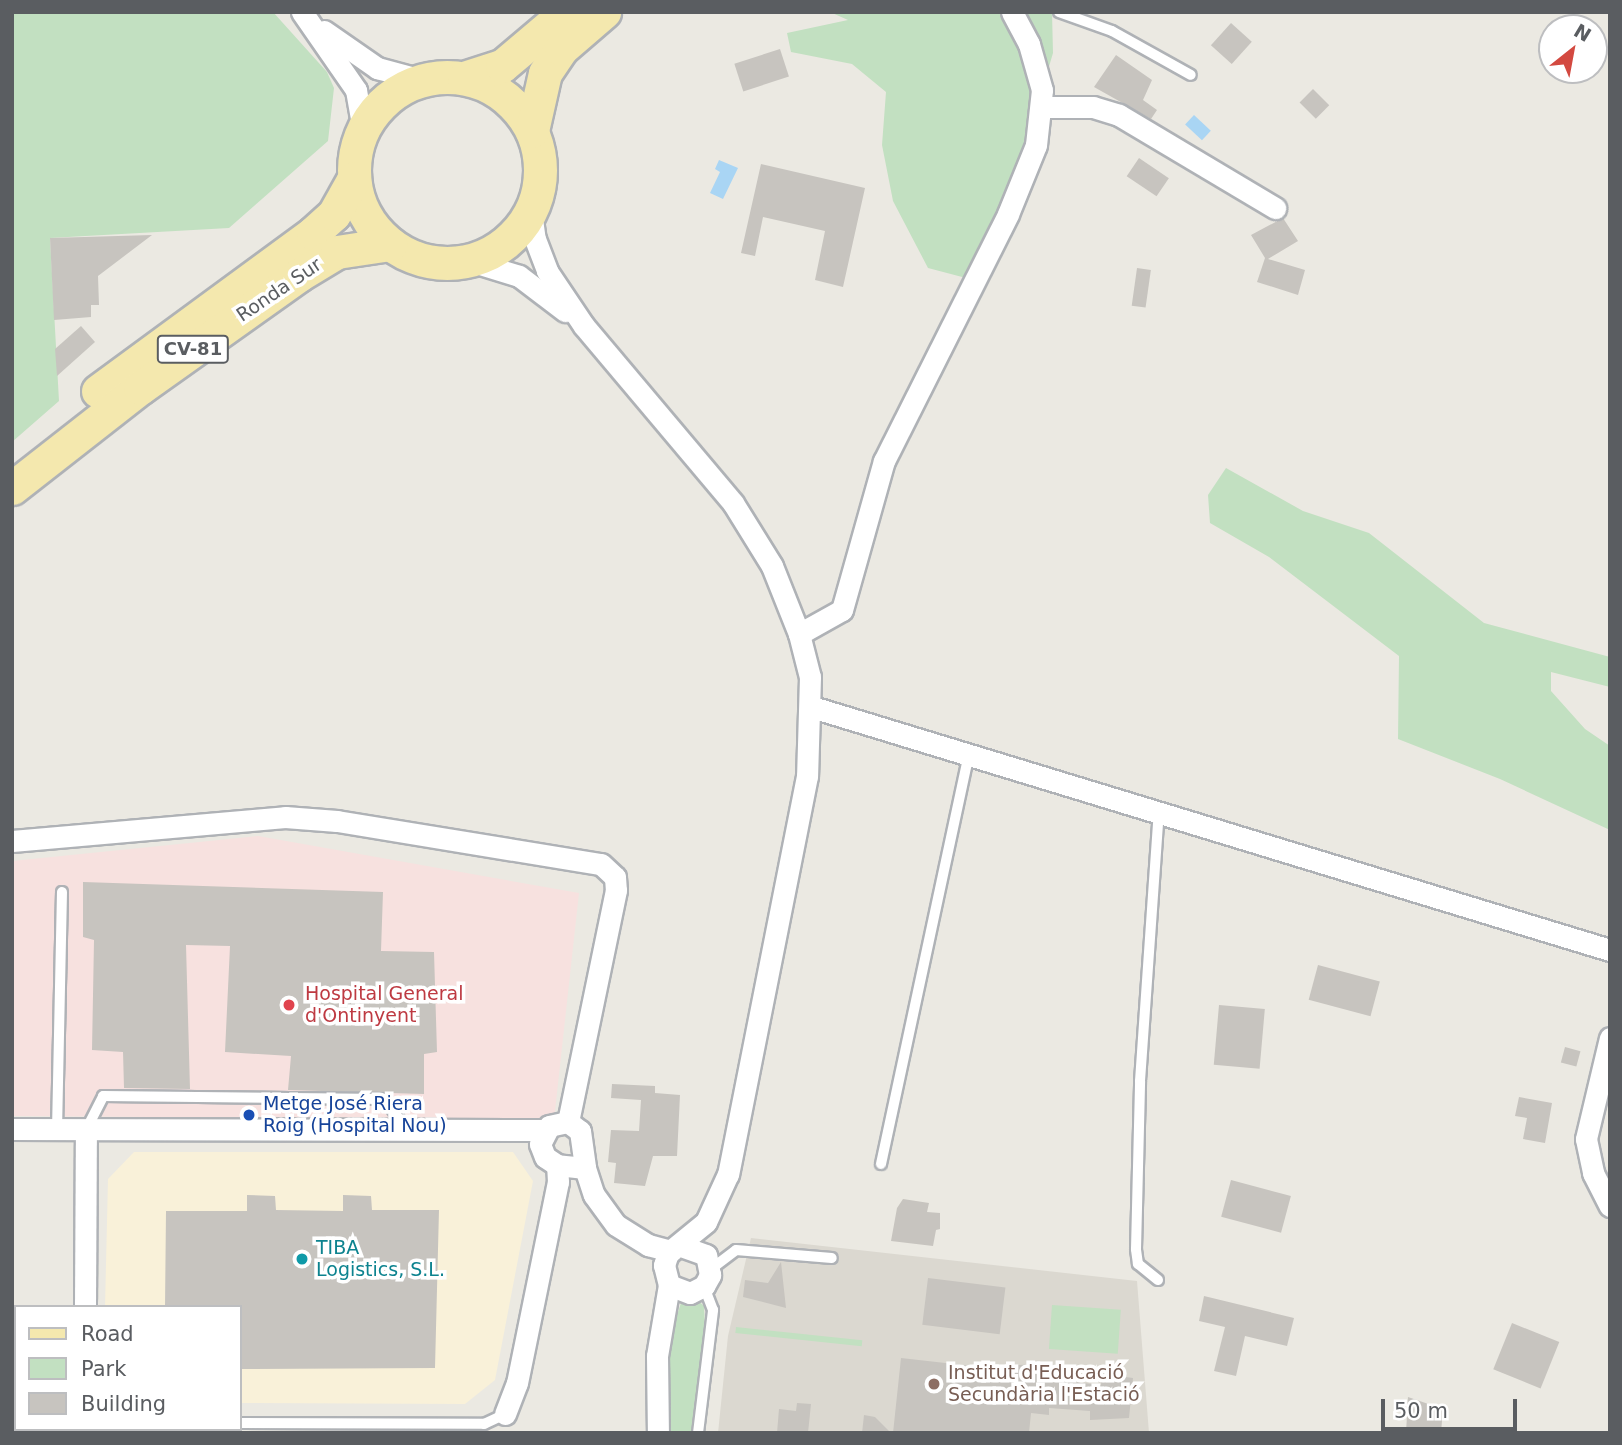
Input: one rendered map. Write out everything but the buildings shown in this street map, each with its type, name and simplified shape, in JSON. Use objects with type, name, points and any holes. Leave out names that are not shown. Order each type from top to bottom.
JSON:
[{"type":"main road","name":"CV-81","points":[[464,78],[492,88],[516,106],[532,131],[541,172],[531,212],[505,242],[470,261],[428,261],[390,244],[360,203],[354,178],[355,153],[363,129],[387,98],[422,80],[464,78],[502,66],[566,12]]},
{"type":"main road","name":"CV-81","points":[[532,131],[545,72],[561,50],[604,12]]},
{"type":"main road","name":"Ronda Sur","points":[[12,460],[181,328],[313,233],[334,214],[354,178]]},
{"type":"main road","name":"Ronda Sur","points":[[12,488],[199,344],[299,275],[337,252],[390,244]]},
{"type":"street","points":[[799,634],[842,610],[884,461],[1019,190],[1036,145],[1043,107],[1037,68],[1014,13]]},
{"type":"street","points":[[305,16],[377,68],[422,80]]},
{"type":"street","points":[[305,16],[356,90],[363,129]]},
{"type":"street","points":[[1043,107],[1093,107],[1119,115],[1275,208]]},
{"type":"street","points":[[531,212],[535,239],[547,271],[584,326],[733,503],[772,566],[799,634],[812,706],[801,808],[728,1174],[706,1222],[676,1271],[657,1356],[658,1433]]},
{"type":"street","points":[[470,261],[526,279],[584,326]]},
{"type":"street","points":[[812,706],[970,752],[1610,950]]},
{"type":"street","points":[[12,841],[285,817],[350,822],[601,864],[615,877],[616,890],[568,1122]]},
{"type":"street","points":[[1610,1038],[1586,1139],[1592,1173],[1610,1206]]},
{"type":"street","points":[[505,1414],[517,1383],[570,1166],[584,1138],[568,1122],[555,1122],[542,1140]]},
{"type":"street","points":[[12,1129],[521,1130],[542,1140],[570,1166],[617,1225],[648,1245],[676,1271],[707,1278]]},
{"type":"street","points":[[85,1305],[86,1130]]},
{"type":"street","points":[[676,1271],[707,1278]]},
{"type":"lane","points":[[1059,12],[1112,31],[1191,75]]},
{"type":"lane","points":[[881,1164],[970,752]]},
{"type":"lane","points":[[1158,1280],[1138,1264],[1136,1213],[1140,1081],[1159,810]]},
{"type":"lane","points":[[57,1130],[62,892]]},
{"type":"lane","points":[[86,1130],[103,1096],[385,1099],[407,1130]]},
{"type":"lane","points":[[698,1433],[713,1316],[707,1278],[736,1250],[832,1258]]},
{"type":"lane","points":[[242,1423],[484,1424],[505,1414]]},
{"type":"shaded area","name":"Hospital General d'Ontinyent","points":[[258,836],[579,893],[554,1120],[12,1116],[12,861]]},
{"type":"shaded area","points":[[134,1152],[513,1152],[533,1181],[495,1380],[465,1404],[242,1403],[242,1305],[105,1305],[108,1179]]},
{"type":"shaded area","name":"Institut d'Educació Secundària l'Estació","points":[[751,1238],[1137,1281],[1149,1433],[718,1433],[728,1336]]},
{"type":"green space","points":[[12,12],[273,12],[327,72],[334,88],[328,141],[229,228],[50,238],[59,401],[12,442]]},
{"type":"green space","points":[[830,12],[1052,12],[1053,53],[1022,158],[966,278],[928,268],[893,201],[882,145],[886,92],[852,64],[791,52],[787,33],[848,20]]},
{"type":"green space","points":[[1226,468],[1303,511],[1369,533],[1484,623],[1610,657],[1610,687],[1551,672],[1551,691],[1585,729],[1610,746],[1610,830],[1500,779],[1398,739],[1399,656],[1269,557],[1210,523],[1208,495]]},
{"type":"green space","points":[[693,1296],[704,1306],[705,1325],[691,1433],[665,1433],[671,1333],[681,1303]]},
{"type":"green space","points":[[1052,1305],[1121,1310],[1118,1354],[1049,1349]]},
{"type":"green space","points":[[736,1327],[862,1340],[862,1346],[735,1333]]},
{"type":"water","points":[[1194,115],[1211,131],[1202,140],[1185,125]]},
{"type":"water","points":[[719,160],[738,168],[723,199],[710,193],[720,172],[715,169]]},
{"type":"place","name":"Hospital General d'Ontinyent","points":[[289,1005]]},
{"type":"place","name":"Metge José Riera Roig (Hospital Nou)","points":[[249,1115]]},
{"type":"place","name":"TIBA Logistics, S.L.","points":[[302,1259]]},
{"type":"place","name":"Institut d'Educació Secundària l'Estació","points":[[934,1384]]}]
